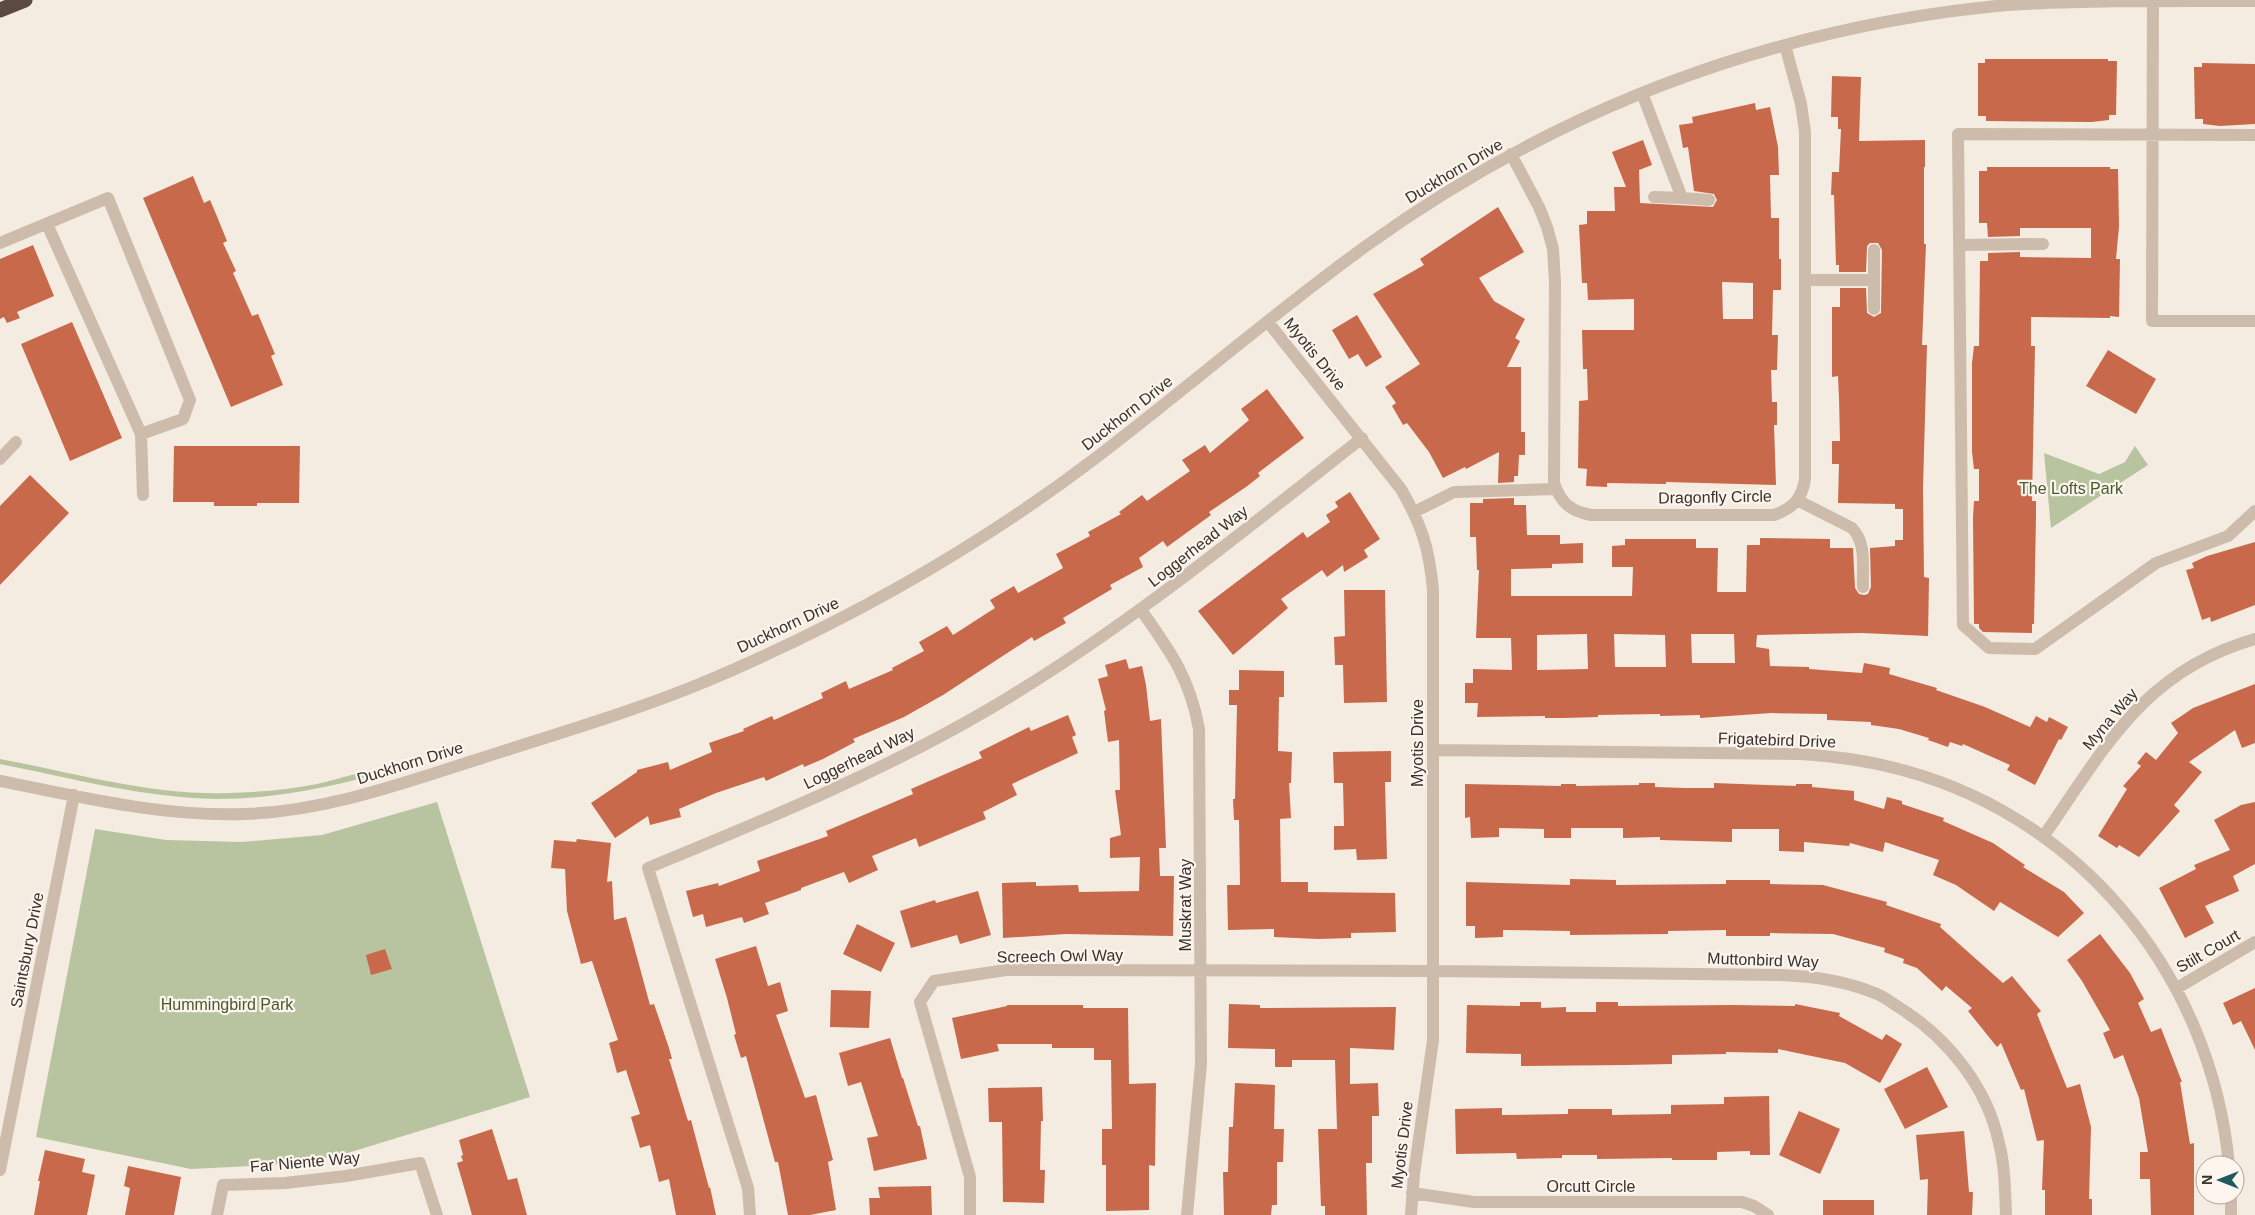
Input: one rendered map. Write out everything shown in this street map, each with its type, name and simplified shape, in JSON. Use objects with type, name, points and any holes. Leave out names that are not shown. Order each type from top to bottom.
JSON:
[{"type":"highway","points":[[0,10],[25,0]]},
{"type":"street","name":"Duckhorn Drive","points":[[0,781],[160,811],[215,815],[252,814],[307,808],[362,796],[606,719],[703,682],[798,640],[860,609],[980,539],[1094,460],[1368,244],[1438,197],[1511,154],[1642,93],[1728,62],[1785,45],[1924,16],[2008,5],[2093,0],[2255,0]]},
{"type":"street","points":[[2153,0],[2152,321],[2255,321]]},
{"type":"street","points":[[1785,45],[1801,104],[1805,132],[1805,479],[1803,492],[1797,500],[1852,528],[1858,534],[1862,544],[1863,587]]},
{"type":"street","points":[[1642,93],[1682,198]]},
{"type":"street","points":[[2255,134],[1958,134],[1963,625],[1989,648],[2035,649],[2156,562],[2228,536],[2255,511]]},
{"type":"street","points":[[1414,512],[1454,492],[1556,489],[1554,483],[1555,282],[1553,249],[1539,207],[1511,154]]},
{"type":"street","points":[[1654,197],[1709,200]]},
{"type":"street","points":[[0,243],[108,198],[190,400],[183,419],[141,434]]},
{"type":"street","points":[[47,224],[141,434],[143,495]]},
{"type":"street","points":[[1960,245],[2043,244]]},
{"type":"street","points":[[1874,250],[1874,309]]},
{"type":"street","points":[[1805,280],[1874,280]]},
{"type":"street","name":"Myotis Drive","points":[[1268,322],[1401,489],[1425,537],[1430,558],[1433,590],[1433,1040],[1412,1193],[1411,1215]]},
{"type":"street","name":"Loggerhead Way","points":[[750,1215],[748,1188],[648,868],[832,790],[929,742],[991,708],[1082,651],[1141,610],[1362,438]]},
{"type":"street","points":[[0,458],[16,442]]},
{"type":"street","name":"Dragonfly Circle","points":[[1556,489],[1559,497],[1568,508],[1590,515],[1774,515],[1787,510],[1797,500]]},
{"type":"street","name":"Muskrat Way","points":[[1141,610],[1174,657],[1184,676],[1195,707],[1199,729],[1201,1064],[1187,1215]]},
{"type":"street","name":"Myna Way","points":[[2043,837],[2111,738],[2127,718],[2155,690],[2198,661],[2233,645],[2255,639]]},
{"type":"street","name":"Frigatebird Drive","points":[[1433,750],[1835,756],[1886,766],[1952,787],[1992,805],[2043,837],[2083,869],[2107,892],[2145,938],[2177,988],[2205,1050],[2215,1083],[2226,1133],[2228,1155]]},
{"type":"street","name":"Saintsbury Drive","points":[[0,1170],[74,795]]},
{"type":"street","name":"Stilt Court","points":[[2177,988],[2255,942]]},
{"type":"street","name":"Screech Owl Way","points":[[970,1215],[970,1177],[920,1002],[934,981],[1006,970],[1434,971]]},
{"type":"street","name":"Muttonbird Way","points":[[1434,971],[1811,976],[1843,982],[1879,994],[1912,1015],[1940,1038],[1966,1069],[1986,1104],[1999,1142],[2005,1185],[2006,1215]]},
{"type":"street","name":"Far Niente Way","points":[[217,1215],[223,1185],[285,1182],[346,1176],[420,1163],[437,1215]]},
{"type":"street","name":"Orcutt Circle","points":[[1412,1193],[1474,1202],[1742,1202],[1754,1206],[1768,1215]]},
{"type":"green space","name":"The Lofts Park","points":[[2135,446],[2148,465],[2051,528],[2044,453],[2099,474],[2125,462]]},
{"type":"green space","points":[[0,759],[143,787],[201,793],[241,793],[285,789],[317,784],[378,769],[387,768],[388,771],[303,791],[260,797],[217,799],[190,798],[135,791],[0,764]]},
{"type":"green space","name":"Hummingbird Park","points":[[437,802],[530,1097],[338,1156],[271,1165],[191,1169],[36,1137],[95,829],[166,840],[242,842],[322,835]]},
{"type":"building","points":[[1985,59],[2108,59],[2108,61],[2117,61],[2116,115],[2109,115],[2109,120],[2092,122],[1986,121],[1986,116],[1978,116],[1978,63],[1985,63]]},
{"type":"building","points":[[2202,63],[2255,64],[2255,124],[2220,126],[2203,124],[2203,119],[2195,119],[2194,67],[2202,67]]},
{"type":"building","points":[[1832,76],[1861,77],[1859,141],[1925,140],[1924,244],[1926,244],[1922,345],[1927,345],[1923,488],[1924,577],[1929,578],[1928,636],[1862,633],[1757,635],[1756,647],[1769,649],[1770,666],[1809,667],[1809,669],[1862,673],[1864,663],[1890,668],[1889,674],[1937,688],[1936,690],[1985,707],[2030,727],[2036,716],[2047,722],[2049,717],[2068,727],[2061,740],[2059,739],[2035,785],[2007,770],[2010,765],[1963,744],[1962,746],[1950,742],[1948,747],[1928,740],[1929,738],[1899,729],[1871,725],[1871,722],[1827,720],[1827,714],[1771,713],[1700,718],[1700,715],[1660,716],[1660,714],[1598,715],[1598,717],[1565,718],[1545,718],[1545,716],[1477,717],[1478,703],[1465,703],[1465,683],[1473,683],[1473,669],[1512,670],[1511,638],[1476,638],[1479,570],[1477,570],[1476,537],[1470,537],[1470,503],[1483,503],[1483,499],[1514,498],[1514,505],[1526,505],[1527,535],[1560,535],[1560,544],[1583,543],[1583,563],[1552,564],[1552,568],[1511,569],[1511,596],[1632,596],[1633,567],[1612,567],[1612,546],[1625,545],[1625,539],[1696,539],[1696,548],[1718,548],[1717,592],[1746,592],[1747,545],[1760,545],[1760,538],[1830,539],[1830,548],[1853,548],[1855,588],[1859,594],[1864,595],[1868,594],[1871,587],[1870,548],[1895,546],[1895,540],[1903,540],[1903,509],[1895,509],[1895,504],[1838,503],[1839,464],[1832,464],[1832,441],[1840,441],[1838,376],[1832,377],[1832,307],[1840,307],[1840,288],[1866,288],[1867,313],[1874,317],[1881,313],[1882,250],[1878,243],[1870,243],[1867,246],[1866,272],[1839,272],[1839,265],[1836,265],[1834,195],[1831,195],[1832,172],[1839,172],[1841,129],[1838,129],[1838,117],[1831,117]],"holes":[[[1587,634],[1588,669],[1537,670],[1537,635]],[[1614,634],[1665,635],[1666,667],[1615,667]],[[1691,634],[1734,634],[1735,663],[1692,663]]]},
{"type":"building","points":[[1755,103],[1756,110],[1770,107],[1778,147],[1779,175],[1770,175],[1771,218],[1779,218],[1779,259],[1781,259],[1781,290],[1773,290],[1772,335],[1778,335],[1777,370],[1771,370],[1772,402],[1777,402],[1777,425],[1774,425],[1776,485],[1666,482],[1666,484],[1607,483],[1607,487],[1586,486],[1587,469],[1578,468],[1579,401],[1588,400],[1587,369],[1583,369],[1582,330],[1634,330],[1634,299],[1588,300],[1587,283],[1582,283],[1579,225],[1587,224],[1587,211],[1615,211],[1614,187],[1626,187],[1612,152],[1643,140],[1652,165],[1639,170],[1640,203],[1713,207],[1717,200],[1714,194],[1694,191],[1688,147],[1683,148],[1679,125],[1693,123],[1692,117]],"holes":[[[1722,282],[1753,283],[1753,319],[1723,319]]]},
{"type":"building","points":[[1987,167],[2110,167],[2110,169],[2118,169],[2119,226],[2116,259],[2120,259],[2119,317],[2031,317],[2031,346],[2035,346],[2032,501],[2036,501],[2034,624],[2032,624],[2032,633],[1983,632],[1979,628],[1979,624],[1974,624],[1973,518],[1974,501],[1979,501],[1979,469],[1974,469],[1972,452],[1972,363],[1974,346],[1979,346],[1980,261],[1988,261],[1988,253],[2020,252],[2020,257],[2091,258],[2091,228],[2020,228],[2020,236],[1988,237],[1987,223],[1979,223],[1979,171],[1987,171]]},
{"type":"building","points":[[193,176],[204,203],[210,200],[227,241],[223,243],[236,271],[233,273],[252,316],[258,314],[275,354],[271,356],[283,385],[231,407],[143,198]]},
{"type":"building","points":[[1498,207],[1524,252],[1479,278],[1494,301],[1525,319],[1515,338],[1520,341],[1507,367],[1521,367],[1521,432],[1525,432],[1525,455],[1519,455],[1518,476],[1514,476],[1514,482],[1498,483],[1499,452],[1466,469],[1465,467],[1443,478],[1429,452],[1407,423],[1403,425],[1392,406],[1396,403],[1385,387],[1420,364],[1373,294],[1424,265],[1420,259]]},
{"type":"building","points":[[33,245],[54,296],[17,312],[20,318],[7,323],[4,317],[0,319],[0,259]]},
{"type":"building","points":[[1357,315],[1382,357],[1366,367],[1358,354],[1349,359],[1332,330]]},
{"type":"building","points":[[72,322],[122,438],[70,461],[21,344]]},
{"type":"building","points":[[2108,350],[2156,379],[2136,414],[2086,386]]},
{"type":"building","points":[[1267,389],[1304,438],[1258,473],[1260,476],[1246,487],[1209,512],[1211,515],[1167,547],[1163,541],[1139,558],[1143,567],[1110,585],[1112,589],[1063,618],[1066,623],[1034,641],[1032,637],[943,695],[904,717],[853,739],[855,742],[823,759],[804,767],[803,764],[766,781],[764,777],[716,793],[679,809],[681,817],[650,825],[648,816],[615,838],[591,803],[637,772],[637,770],[668,762],[670,770],[712,752],[709,743],[744,731],[743,729],[772,716],[774,720],[823,698],[821,693],[846,681],[849,689],[893,670],[892,668],[924,651],[919,642],[947,626],[953,635],[995,608],[990,600],[1014,586],[1018,593],[1063,568],[1056,554],[1090,536],[1088,532],[1121,514],[1119,512],[1142,495],[1147,501],[1190,471],[1182,460],[1205,445],[1210,453],[1249,420],[1241,409]]},
{"type":"building","points":[[174,446],[300,446],[299,503],[257,503],[257,506],[214,506],[214,502],[173,502]]},
{"type":"building","points":[[30,475],[69,513],[0,585],[0,506]]},
{"type":"building","points":[[1350,492],[1380,539],[1364,550],[1368,557],[1344,572],[1343,565],[1327,577],[1322,570],[1281,599],[1288,608],[1233,655],[1198,611],[1303,532],[1307,538],[1330,522],[1326,515],[1338,507],[1335,502]]},
{"type":"building","points":[[2255,542],[2255,605],[2211,622],[2210,617],[2202,620],[2186,570],[2194,568],[2192,563],[2207,556]]},
{"type":"building","points":[[1344,590],[1385,590],[1387,702],[1344,703],[1343,665],[1335,665],[1334,637],[1345,636]]},
{"type":"building","points":[[1126,659],[1129,669],[1142,666],[1150,721],[1161,719],[1166,848],[1159,848],[1160,876],[1174,876],[1173,936],[1066,934],[1003,938],[1002,883],[1036,882],[1036,886],[1078,885],[1079,892],[1139,891],[1140,857],[1110,858],[1110,838],[1121,835],[1115,790],[1120,790],[1119,740],[1108,742],[1104,711],[1106,710],[1098,679],[1108,676],[1105,665]]},
{"type":"building","points":[[1239,670],[1284,671],[1284,697],[1279,697],[1278,751],[1292,752],[1291,783],[1289,783],[1291,818],[1280,819],[1281,882],[1308,882],[1308,892],[1395,893],[1396,932],[1351,933],[1351,938],[1318,939],[1274,937],[1274,929],[1228,930],[1227,885],[1240,885],[1239,820],[1234,820],[1233,799],[1235,799],[1237,705],[1229,705],[1229,690],[1239,690]]},
{"type":"building","points":[[2255,684],[2255,743],[2242,748],[2235,730],[2189,762],[2202,772],[2174,805],[2180,811],[2139,857],[2119,845],[2117,848],[2098,836],[2127,789],[2123,786],[2141,766],[2137,763],[2146,752],[2156,760],[2178,733],[2171,723],[2193,708]]},
{"type":"building","points":[[1068,715],[1076,735],[1072,737],[1078,753],[1012,784],[1017,795],[983,812],[986,819],[919,847],[916,838],[872,856],[878,870],[849,883],[844,872],[801,888],[801,890],[765,903],[769,914],[744,923],[742,917],[706,927],[703,914],[693,917],[686,891],[718,883],[719,886],[760,871],[757,861],[828,836],[826,831],[913,794],[911,789],[982,758],[979,752],[1029,727],[1031,731]]},
{"type":"building","points":[[1391,751],[1391,782],[1385,782],[1387,859],[1357,860],[1356,849],[1334,850],[1334,826],[1344,826],[1343,783],[1334,783],[1333,752]]},
{"type":"building","points":[[1639,783],[1655,783],[1655,787],[1685,788],[1714,788],[1714,783],[1796,786],[1796,784],[1812,784],[1812,787],[1854,791],[1854,800],[1884,809],[1887,797],[1902,801],[1902,804],[1944,818],[1943,821],[1993,843],[2025,865],[2023,867],[2064,892],[2084,913],[2058,937],[2000,902],[1994,911],[1956,885],[1933,875],[1939,860],[1885,842],[1883,852],[1850,843],[1849,846],[1804,842],[1804,852],[1779,851],[1779,829],[1732,829],[1732,842],[1660,840],[1660,837],[1623,838],[1623,828],[1571,828],[1571,838],[1544,838],[1544,829],[1499,828],[1499,837],[1471,838],[1470,817],[1465,818],[1465,784],[1561,786],[1561,784],[1576,784],[1576,786],[1639,785]]},
{"type":"building","points":[[2255,802],[2255,864],[2233,876],[2239,891],[2205,906],[2214,923],[2185,938],[2159,888],[2196,869],[2194,865],[2230,850],[2214,820],[2241,805]]},
{"type":"building","points":[[577,839],[611,843],[607,882],[612,881],[614,920],[626,917],[650,1005],[654,1004],[669,1048],[672,1059],[669,1059],[688,1121],[691,1120],[716,1215],[676,1215],[669,1179],[659,1182],[650,1145],[640,1148],[631,1117],[640,1114],[626,1070],[617,1073],[609,1043],[618,1040],[592,961],[581,964],[567,911],[565,869],[551,868],[554,840],[576,842]]},
{"type":"building","points":[[1570,879],[1616,880],[1616,885],[1726,884],[1726,880],[1770,880],[1770,884],[1823,885],[1887,902],[1886,905],[1941,924],[1940,927],[2003,983],[2012,976],[2041,1011],[2037,1014],[2067,1088],[2080,1084],[2091,1127],[2089,1199],[2092,1199],[2092,1215],[2045,1215],[2045,1190],[2042,1190],[2044,1140],[2037,1141],[2024,1089],[2021,1090],[2001,1043],[1997,1047],[1968,1011],[1972,1008],[1946,986],[1942,991],[1917,968],[1903,963],[1904,959],[1884,952],[1885,948],[1833,934],[1770,933],[1770,936],[1726,936],[1726,930],[1668,931],[1668,934],[1570,935],[1570,931],[1503,930],[1503,937],[1475,938],[1475,926],[1466,926],[1466,882],[1570,885]]},
{"type":"building","points":[[978,891],[991,935],[960,944],[957,935],[911,948],[900,911],[935,900],[936,903]]},
{"type":"building","points":[[857,924],[895,943],[881,972],[843,954]]},
{"type":"building","points":[[2100,934],[2130,973],[2144,999],[2138,1003],[2151,1032],[2161,1028],[2182,1082],[2180,1082],[2190,1144],[2194,1143],[2194,1215],[2151,1215],[2150,1179],[2140,1179],[2140,1152],[2148,1152],[2139,1098],[2123,1055],[2114,1059],[2103,1033],[2110,1030],[2082,981],[2067,960]]},
{"type":"building","points":[[756,946],[768,986],[780,982],[788,1011],[776,1015],[805,1098],[816,1095],[833,1160],[828,1162],[836,1210],[810,1215],[788,1215],[778,1162],[775,1162],[746,1056],[741,1058],[734,1035],[736,1034],[727,998],[715,959]]},
{"type":"building","points":[[385,949],[392,969],[371,975],[366,955]]},
{"type":"building","points":[[2255,988],[2255,1050],[2241,1021],[2233,1025],[2223,1003]]},
{"type":"building","points":[[831,990],[871,991],[869,1028],[830,1027]]},
{"type":"building","points":[[1520,1002],[1541,1002],[1541,1008],[1566,1007],[1566,1012],[1596,1012],[1596,1002],[1618,1002],[1618,1006],[1795,1006],[1795,1004],[1840,1013],[1839,1016],[1882,1040],[1886,1034],[1902,1044],[1880,1083],[1845,1063],[1778,1049],[1778,1053],[1726,1052],[1726,1054],[1672,1055],[1672,1064],[1626,1065],[1521,1066],[1521,1054],[1466,1053],[1467,1005],[1520,1006]]},
{"type":"building","points":[[1229,1004],[1260,1005],[1260,1008],[1396,1007],[1394,1050],[1350,1048],[1350,1084],[1378,1083],[1379,1116],[1372,1116],[1372,1163],[1366,1163],[1367,1215],[1325,1215],[1325,1206],[1321,1206],[1318,1129],[1337,1129],[1335,1060],[1292,1060],[1292,1067],[1275,1067],[1275,1049],[1228,1048]]},
{"type":"building","points":[[1007,1005],[1083,1005],[1083,1008],[1128,1008],[1129,1084],[1156,1083],[1155,1166],[1149,1165],[1149,1210],[1106,1211],[1106,1165],[1102,1165],[1102,1129],[1112,1129],[1111,1060],[1094,1060],[1094,1048],[1052,1048],[1052,1044],[997,1044],[999,1051],[961,1059],[952,1018]]},
{"type":"building","points":[[890,1038],[918,1126],[920,1126],[927,1159],[874,1171],[867,1138],[878,1136],[861,1082],[848,1086],[839,1053]]},
{"type":"building","points":[[1927,1067],[1948,1107],[1905,1129],[1884,1089]]},
{"type":"building","points":[[1235,1083],[1275,1085],[1274,1129],[1284,1129],[1283,1162],[1277,1162],[1277,1205],[1272,1205],[1271,1215],[1224,1215],[1223,1172],[1228,1172],[1229,1127],[1233,1127]]},
{"type":"building","points":[[1042,1087],[1043,1121],[1041,1121],[1040,1170],[1045,1170],[1044,1203],[1003,1202],[1002,1122],[989,1122],[988,1088]]},
{"type":"building","points":[[1769,1096],[1770,1155],[1750,1155],[1750,1151],[1717,1152],[1717,1160],[1672,1160],[1672,1158],[1597,1159],[1597,1155],[1562,1155],[1562,1158],[1517,1159],[1516,1153],[1456,1154],[1455,1109],[1502,1108],[1502,1115],[1568,1114],[1568,1109],[1612,1109],[1612,1115],[1671,1114],[1671,1105],[1724,1104],[1724,1097]]},
{"type":"building","points":[[1799,1111],[1840,1129],[1820,1174],[1779,1155]]},
{"type":"building","points":[[492,1129],[508,1180],[517,1178],[527,1215],[472,1215],[457,1163],[463,1161],[459,1140]]},
{"type":"building","points":[[1964,1131],[1969,1192],[1973,1192],[1972,1215],[1927,1215],[1928,1179],[1920,1180],[1916,1135]]},
{"type":"building","points":[[45,1150],[85,1159],[82,1172],[95,1175],[87,1215],[34,1215],[40,1181],[38,1181]]},
{"type":"building","points":[[128,1166],[181,1177],[174,1215],[125,1215],[130,1188],[124,1186]]},
{"type":"building","points":[[931,1186],[932,1215],[870,1215],[869,1198],[880,1198],[878,1187]]},
{"type":"building","points":[[1823,1200],[1874,1200],[1874,1215],[1823,1215]]}]
